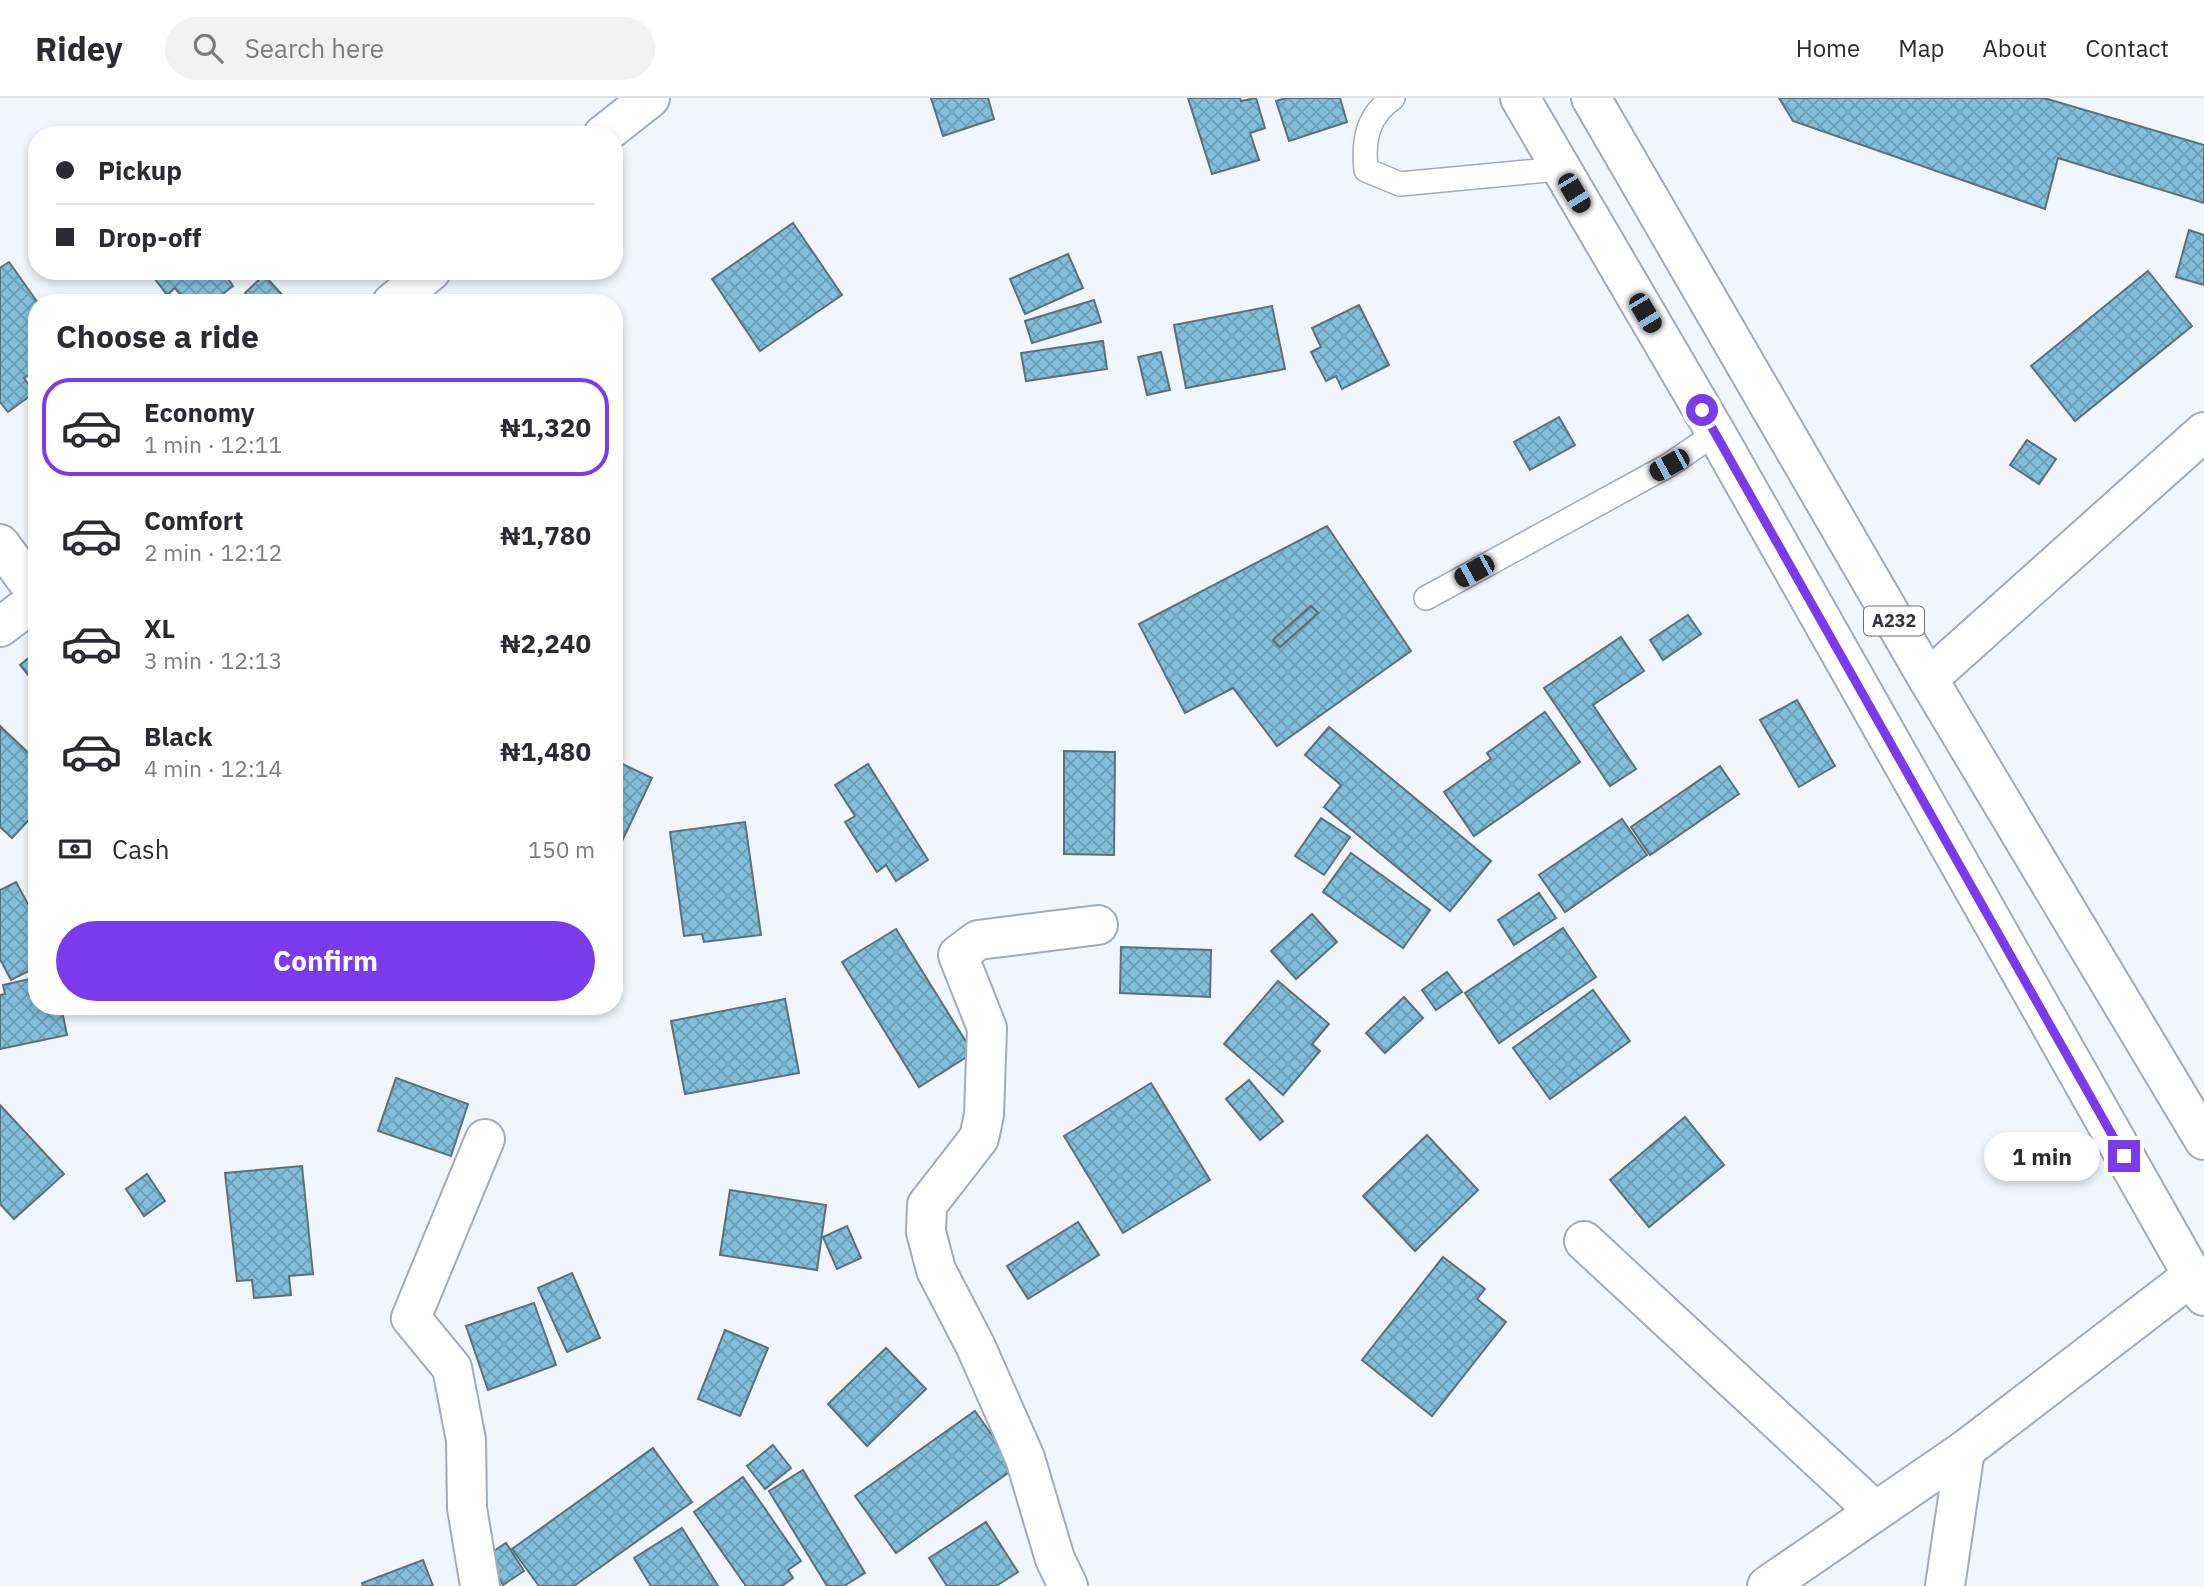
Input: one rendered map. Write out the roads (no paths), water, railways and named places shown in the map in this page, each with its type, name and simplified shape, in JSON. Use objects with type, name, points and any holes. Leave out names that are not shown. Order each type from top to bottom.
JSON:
[{"type":"main road","points":[[614,126],[650,98]]},
{"type":"main road","points":[[1520,98],[1559,169],[1716,433],[2198,1286],[1767,1586]]},
{"type":"main road","name":"A232","points":[[1591,98],[1928,679],[2204,1140]]},
{"type":"main road","points":[[403,294],[420,280]]},
{"type":"main road","points":[[1928,679],[2204,432]]},
{"type":"main road","points":[[0,544],[28,583]]},
{"type":"main road","points":[[0,627],[28,604]]},
{"type":"main road","points":[[1068,1586],[1055,1559],[1025,1458],[975,1345],[936,1270],[926,1232],[927,1205],[979,1138],[984,1115],[988,1027],[958,955],[978,940],[1098,925]]},
{"type":"main road","points":[[480,1586],[467,1508],[466,1440],[452,1368],[411,1318],[485,1139]]},
{"type":"main road","points":[[1584,1241],[1875,1511]]},
{"type":"main road","points":[[1945,1586],[1965,1450]]},
{"type":"lane","points":[[1393,98],[1380,107],[1363,142],[1366,170],[1400,184],[1559,169]]},
{"type":"lane","points":[[1426,598],[1669,465],[1716,433]]}]
